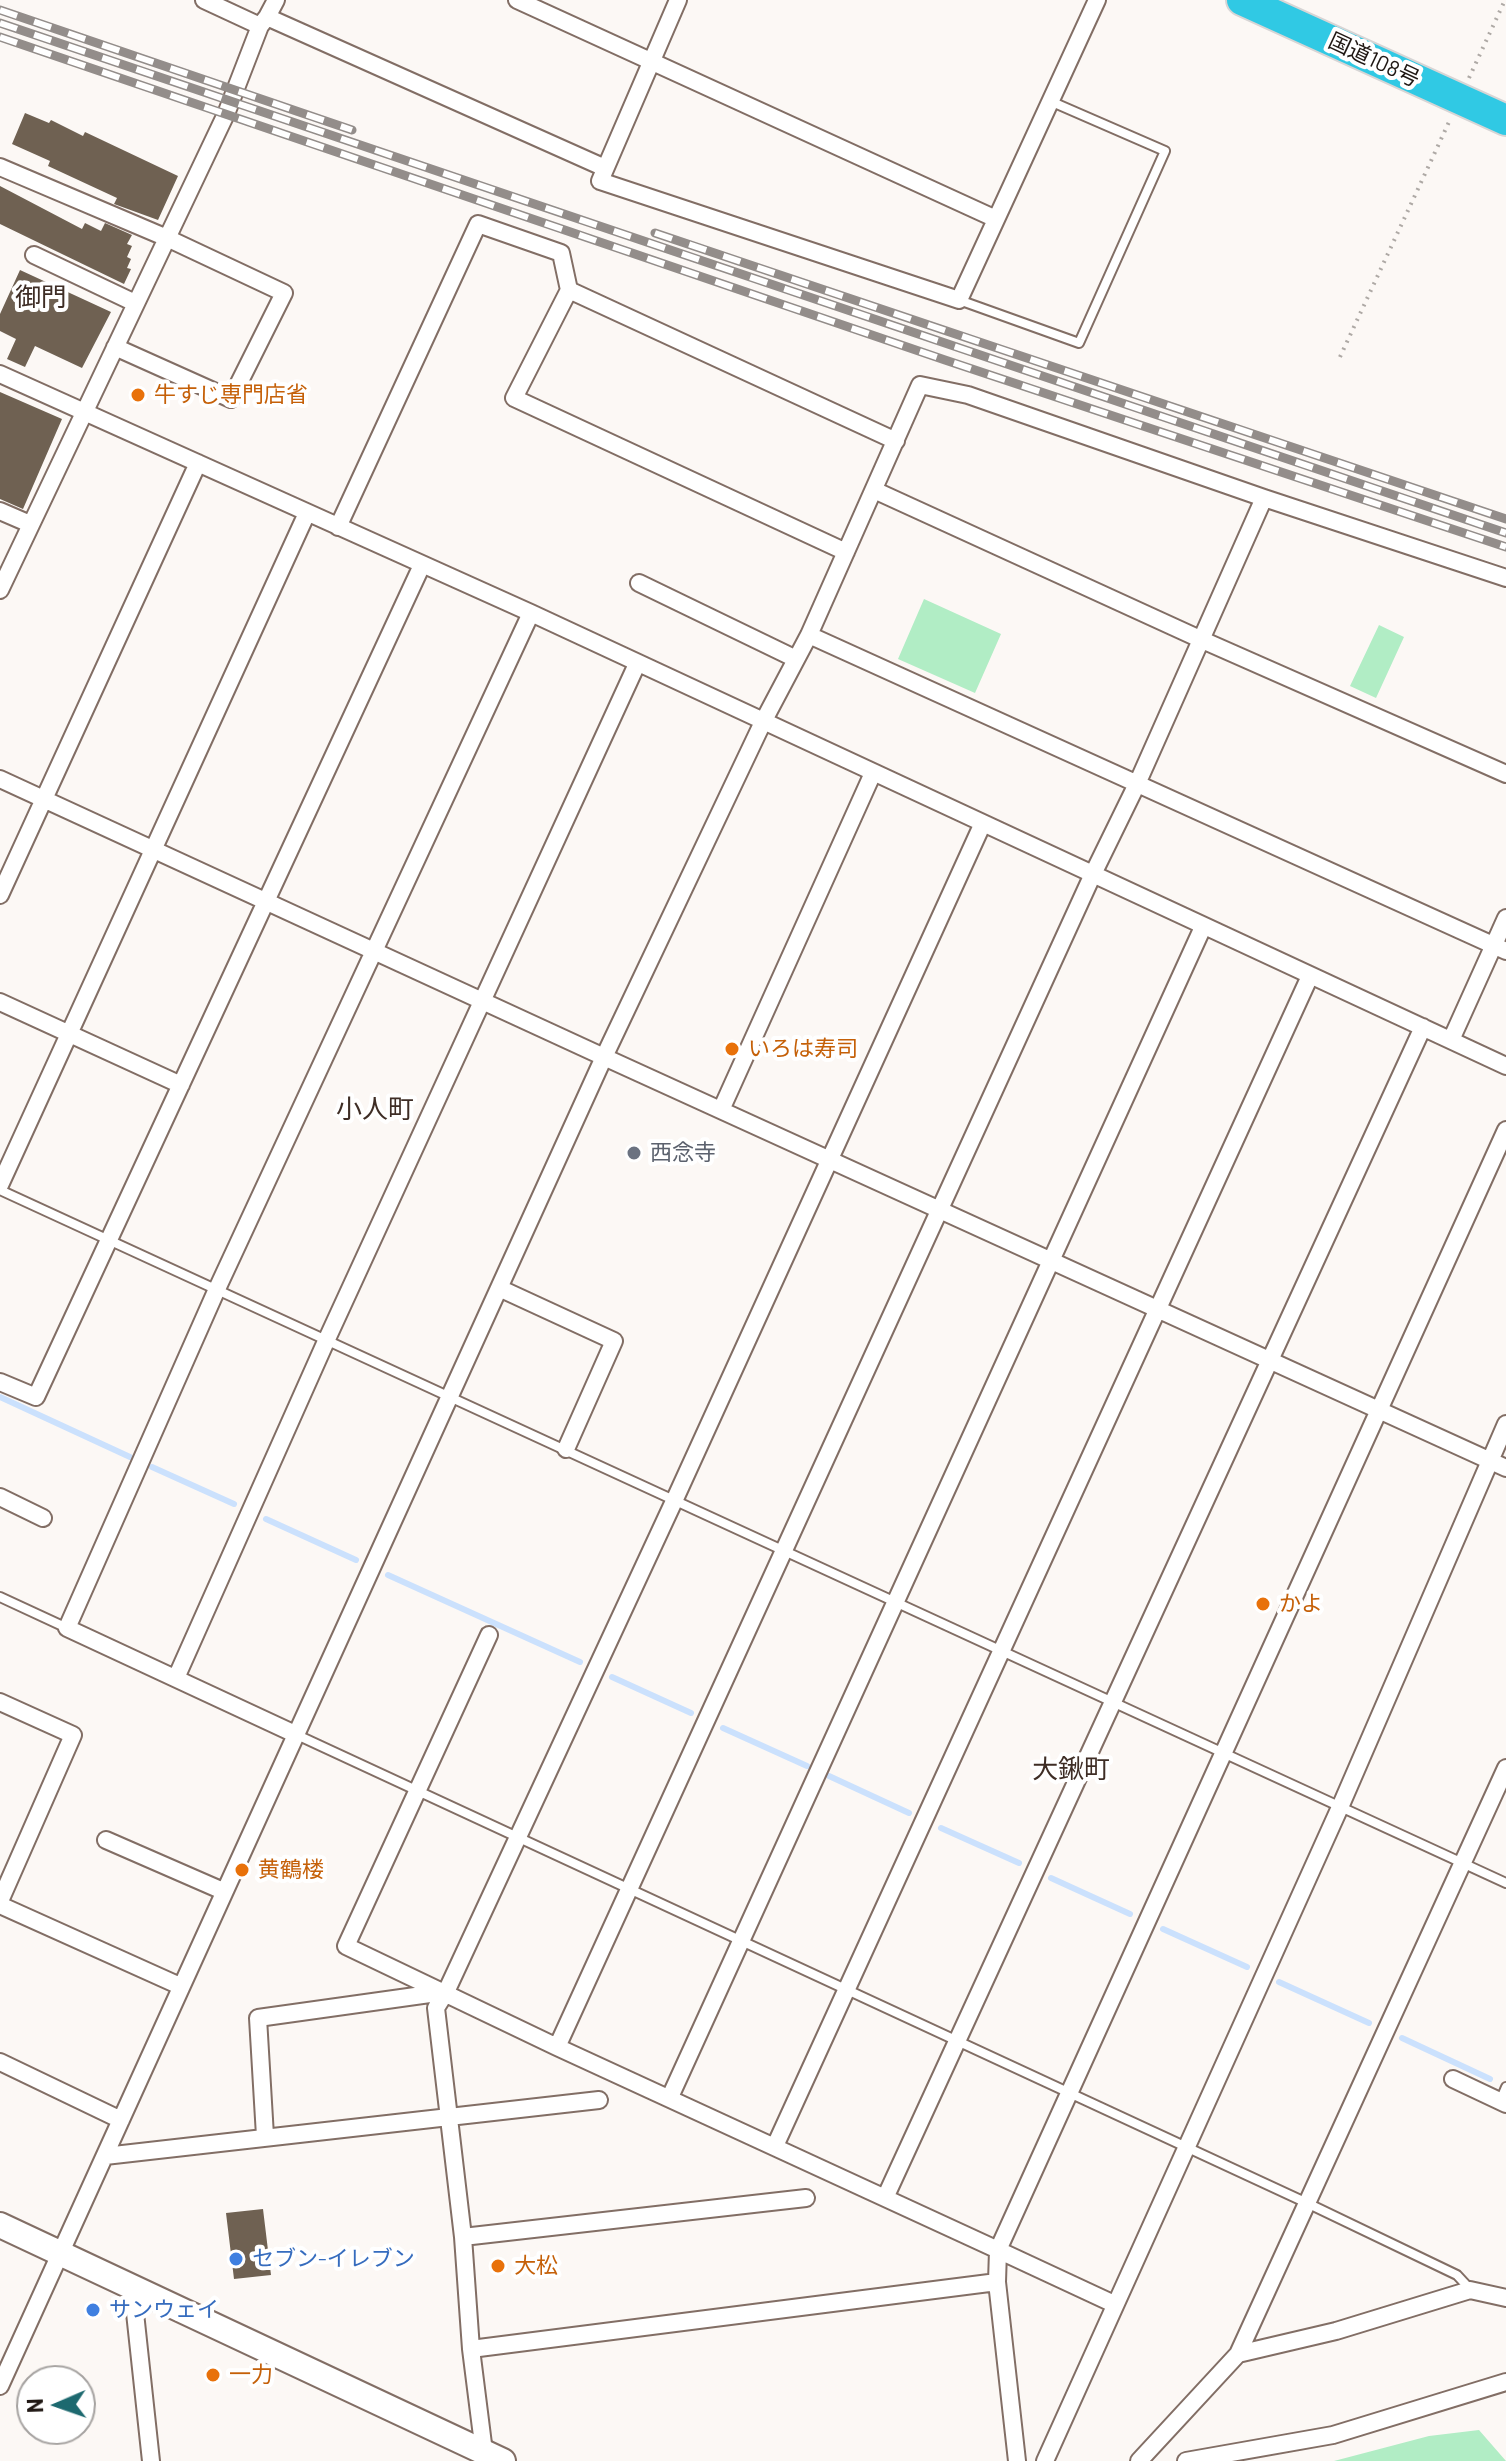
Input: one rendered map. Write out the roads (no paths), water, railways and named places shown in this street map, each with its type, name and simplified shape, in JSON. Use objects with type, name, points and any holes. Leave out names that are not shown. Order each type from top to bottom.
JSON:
[{"type":"highway","name":"国道108号","points":[[1242,0],[1506,120]]},
{"type":"street","points":[[204,0],[264,22],[605,168]]},
{"type":"street","points":[[0,590],[226,114],[276,0]]},
{"type":"street","points":[[517,0],[996,219]]},
{"type":"street","points":[[678,0],[600,181],[959,300],[1097,0]]},
{"type":"street","points":[[0,167],[167,238],[284,293],[231,399],[115,347]]},
{"type":"street","points":[[338,527],[478,224],[561,253],[569,290],[514,398],[846,552]]},
{"type":"street","points":[[34,255],[135,303]]},
{"type":"street","points":[[569,290],[896,441]]},
{"type":"street","points":[[0,374],[531,613],[1506,1066]]},
{"type":"street","points":[[0,2386],[604,1057],[794,658],[809,635],[920,385],[968,395],[1506,578]]},
{"type":"street","points":[[0,895],[198,463]]},
{"type":"street","points":[[874,490],[1506,774]]},
{"type":"street","points":[[557,2047],[1093,874],[1137,784],[1264,498]]},
{"type":"street","points":[[0,511],[30,524]]},
{"type":"street","points":[[0,1188],[307,513]]},
{"type":"street","points":[[0,1382],[36,1397],[422,565]]},
{"type":"street","points":[[639,583],[794,658]]},
{"type":"street","points":[[295,1734],[67,1628],[217,1289],[531,613]]},
{"type":"street","points":[[809,635],[1500,948]]},
{"type":"street","points":[[176,1678],[327,1339],[637,664]]},
{"type":"street","points":[[721,1110],[873,773]]},
{"type":"street","points":[[0,779],[1506,1468]]},
{"type":"street","points":[[494,2457],[471,2349],[463,2237],[436,2008],[675,1499],[983,823]]},
{"type":"street","points":[[1451,1040],[1500,948],[1506,918]]},
{"type":"street","points":[[670,2097],[1203,927]]},
{"type":"street","points":[[775,2146],[1310,976]]},
{"type":"street","points":[[0,1002],[181,1085]]},
{"type":"street","points":[[885,2198],[1423,1027]]},
{"type":"street","points":[[1017,2461],[997,2282],[998,2250],[1506,1130]]},
{"type":"street","points":[[499,1288],[614,1341],[566,1449]]},
{"type":"street","points":[[1045,2461],[1341,1805],[1506,1424]]},
{"type":"street","points":[[0,1497],[43,1518]]},
{"type":"street","points":[[489,1635],[346,1946],[1114,2304]]},
{"type":"street","points":[[0,1702],[73,1735],[0,1903],[180,1986]]},
{"type":"street","points":[[1139,2461],[1238,2354],[1506,1768]]},
{"type":"street","points":[[106,1840],[223,1891]]},
{"type":"street","points":[[265,2136],[258,2018],[446,1992]]},
{"type":"street","points":[[0,2062],[121,2120]]},
{"type":"street","points":[[1453,2079],[1504,2097]]},
{"type":"street","points":[[105,2156],[599,2100]]},
{"type":"street","points":[[463,2237],[806,2198]]},
{"type":"street","points":[[0,2225],[494,2457]]},
{"type":"street","points":[[471,2349],[997,2282]]},
{"type":"street","points":[[132,2285],[151,2461]]},
{"type":"street","points":[[1238,2354],[1336,2331],[1470,2290],[1506,2298]]},
{"type":"street","points":[[1186,2461],[1333,2435],[1506,2382]]},
{"type":"lane","points":[[959,300],[1079,343],[1165,151],[1050,101]]},
{"type":"lane","points":[[0,1188],[109,1241],[1506,1883]]},
{"type":"lane","points":[[0,1597],[67,1628]]},
{"type":"lane","points":[[295,1734],[1307,2203],[1457,2275],[1470,2290]]},
{"type":"waterway","points":[[0,1397],[130,1457]]},
{"type":"waterway","points":[[152,1467],[234,1504]]},
{"type":"waterway","points":[[266,1519],[356,1560]]},
{"type":"waterway","points":[[388,1575],[580,1662]]},
{"type":"waterway","points":[[612,1677],[691,1713]]},
{"type":"waterway","points":[[723,1728],[807,1766]]},
{"type":"waterway","points":[[829,1776],[909,1813]]},
{"type":"waterway","points":[[941,1828],[1019,1863]]},
{"type":"waterway","points":[[1051,1878],[1130,1914]]},
{"type":"waterway","points":[[1163,1929],[1247,1967]]},
{"type":"waterway","points":[[1279,1982],[1369,2023]]},
{"type":"waterway","points":[[1402,2038],[1490,2079]]},
{"type":"railway","points":[[0,10],[352,130]]},
{"type":"railway","points":[[0,23],[1506,533]]},
{"type":"railway","points":[[0,37],[945,360],[1506,547]]},
{"type":"railway","points":[[655,233],[1506,519]]},
{"type":"place","name":"牛すじ専門店省","points":[[138,395]]},
{"type":"place","name":"いろは寿司","points":[[732,1049]]},
{"type":"place","name":"西念寺","points":[[634,1153]]},
{"type":"place","name":"かよ","points":[[1263,1604]]},
{"type":"place","name":"黄鶴楼","points":[[242,1870]]},
{"type":"place","name":"セブン-イレブン","points":[[236,2259]]},
{"type":"place","name":"大松","points":[[498,2266]]},
{"type":"place","name":"サンウェイ","points":[[93,2310]]},
{"type":"place","name":"一力","points":[[213,2375]]},
{"type":"district","name":"御門","points":[[41,297]]},
{"type":"district","name":"小人町","points":[[375,1109]]},
{"type":"district","name":"大鍬町","points":[[1071,1769]]}]
